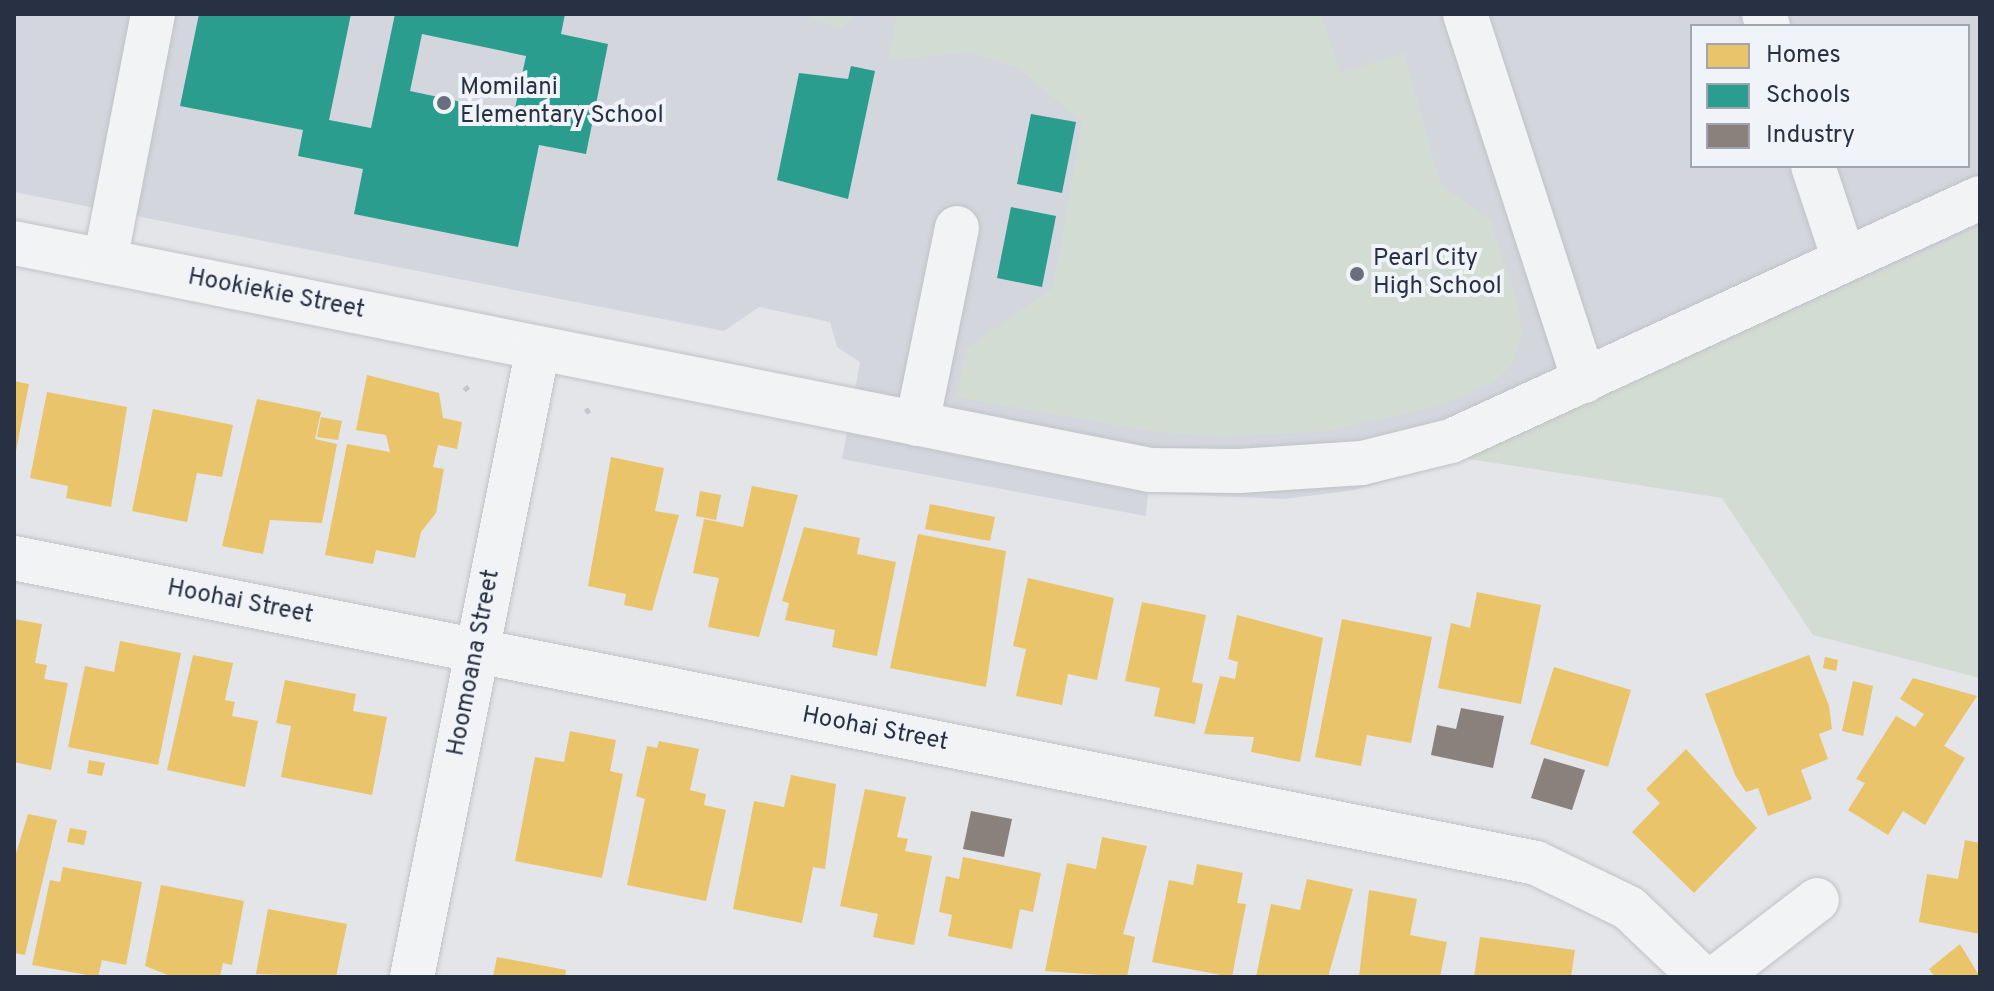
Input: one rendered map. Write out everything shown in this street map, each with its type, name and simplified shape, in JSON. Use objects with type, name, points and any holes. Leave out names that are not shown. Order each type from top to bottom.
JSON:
[{"type":"street","points":[[105,261],[153,14]]},
{"type":"street","points":[[1465,14],[1584,381]]},
{"type":"street","points":[[1814,168],[1844,259]]},
{"type":"street","name":"Hookiekie Street","points":[[14,243],[1150,470],[1322,468],[1451,441],[1980,198]]},
{"type":"street","points":[[917,424],[957,228]]},
{"type":"street","name":"Hoomoana Street","points":[[412,977],[538,348]]},
{"type":"street","name":"Hoohai Street","points":[[14,558],[1536,863],[1629,908],[1701,977]]},
{"type":"street","points":[[1717,977],[1817,900]]},
{"type":"path","points":[[464,390],[472,384]]},
{"type":"shaded area","name":"Pearl City High School","points":[[14,14],[1980,14],[1980,227],[1462,458],[1355,490],[1284,499],[1148,493],[1146,516],[842,459],[860,362],[837,347],[830,322],[759,307],[724,331],[14,192]]},
{"type":"shaded area","points":[[803,14],[856,14],[840,28]]},
{"type":"shaded area","points":[[897,14],[1321,14],[1341,73],[1404,53],[1441,185],[1490,220],[1518,305],[1522,334],[1512,364],[1494,382],[1435,407],[1329,431],[1219,437],[1149,431],[956,397],[966,349],[1053,288],[1082,122],[1019,68],[968,52],[888,61]]},
{"type":"shaded area","points":[[1980,227],[1980,678],[1813,635],[1722,498],[1462,458]]},
{"type":"building: Homes","points":[[367,375],[439,393],[443,418],[462,422],[457,449],[438,445],[433,467],[444,469],[436,513],[421,532],[415,558],[376,550],[373,564],[325,555],[347,444],[390,452],[386,435],[356,430]]},
{"type":"building: Homes","points":[[14,381],[29,384],[15,456],[14,456]]},
{"type":"building: Homes","points":[[47,392],[127,407],[111,507],[66,498],[68,486],[30,478]]},
{"type":"building: Homes","points":[[257,399],[321,412],[315,439],[337,444],[322,523],[270,520],[263,554],[222,546]]},
{"type":"building: Homes","points":[[153,409],[233,425],[222,477],[197,473],[187,522],[132,511]]},
{"type":"building: Homes","points":[[321,417],[342,421],[338,440],[317,437]]},
{"type":"building: Homes","points":[[611,457],[664,468],[655,511],[679,515],[652,611],[624,605],[626,594],[588,586]]},
{"type":"building: Homes","points":[[752,486],[798,495],[759,637],[708,627],[719,578],[693,573],[704,519],[743,527]]},
{"type":"building: Homes","points":[[700,491],[721,495],[716,520],[696,516]]},
{"type":"building: Homes","points":[[930,504],[995,517],[990,541],[925,529]]},
{"type":"building: Homes","points":[[804,527],[860,538],[857,554],[896,562],[877,656],[832,647],[835,630],[785,620],[789,603],[782,601]]},
{"type":"building: Homes","points":[[918,534],[1006,551],[986,687],[890,668]]},
{"type":"building: Homes","points":[[1028,578],[1114,598],[1097,680],[1068,674],[1062,705],[1016,696],[1026,649],[1013,646]]},
{"type":"building: Homes","points":[[1477,592],[1541,605],[1521,704],[1438,688],[1451,623],[1470,628]]},
{"type":"building: Homes","points":[[1142,602],[1206,615],[1192,682],[1203,684],[1195,724],[1154,716],[1160,688],[1125,681]]},
{"type":"building: Homes","points":[[1237,615],[1323,638],[1300,762],[1251,752],[1254,737],[1204,734],[1220,676],[1235,679],[1238,662],[1228,659]]},
{"type":"building: Homes","points":[[14,619],[42,624],[35,663],[47,665],[44,679],[68,683],[51,770],[14,762]]},
{"type":"building: Homes","points":[[1342,619],[1432,637],[1411,743],[1367,735],[1361,766],[1315,757]]},
{"type":"building: Homes","points":[[120,641],[181,653],[158,765],[68,747],[85,666],[114,672]]},
{"type":"building: Homes","points":[[193,655],[233,663],[225,700],[235,702],[232,716],[258,721],[245,787],[167,770]]},
{"type":"building: Homes","points":[[1809,655],[1829,706],[1832,729],[1819,734],[1828,759],[1801,770],[1812,799],[1768,816],[1758,788],[1746,792],[1735,775],[1705,694]]},
{"type":"building: Homes","points":[[1825,657],[1838,660],[1836,671],[1823,668]]},
{"type":"building: Homes","points":[[1554,667],[1631,690],[1608,767],[1530,744]]},
{"type":"building: Homes","points":[[1913,678],[1977,696],[1944,746],[1965,758],[1925,825],[1903,811],[1888,835],[1848,810],[1865,783],[1856,779],[1896,716],[1915,727],[1924,714],[1900,699]]},
{"type":"building: Homes","points":[[285,680],[356,694],[353,711],[387,717],[372,795],[281,777],[291,726],[276,723]]},
{"type":"building: Homes","points":[[1853,681],[1873,686],[1863,736],[1842,731]]},
{"type":"building: Homes","points":[[570,731],[616,740],[610,771],[623,774],[602,878],[515,861],[535,757],[564,762]]},
{"type":"building: Homes","points":[[659,741],[699,749],[690,790],[706,794],[704,805],[726,810],[706,901],[627,885],[645,799],[636,796],[647,746],[657,748]]},
{"type":"building: Homes","points":[[1686,749],[1757,828],[1694,893],[1632,832],[1660,803],[1646,789]]},
{"type":"building: Homes","points":[[89,760],[105,763],[102,776],[87,773]]},
{"type":"building: Homes","points":[[791,775],[836,784],[825,869],[813,867],[802,923],[733,909],[754,801],[784,807]]},
{"type":"building: Homes","points":[[865,789],[906,797],[897,837],[908,839],[905,851],[932,856],[914,945],[873,937],[878,914],[840,906]]},
{"type":"building: Homes","points":[[28,814],[57,820],[25,955],[14,953],[14,860]]},
{"type":"building: Homes","points":[[70,828],[87,831],[84,845],[67,842]]},
{"type":"building: Homes","points":[[1102,837],[1147,846],[1123,934],[1135,937],[1127,977],[1045,971],[1067,863],[1096,869]]},
{"type":"building: Homes","points":[[1965,840],[1980,843],[1980,934],[1919,922],[1927,874],[1958,879]]},
{"type":"building: Homes","points":[[963,857],[1041,873],[1033,912],[1020,909],[1012,949],[948,936],[952,915],[939,912],[946,876],[959,879]]},
{"type":"building: Homes","points":[[1197,864],[1243,873],[1237,903],[1246,904],[1232,977],[1152,962],[1169,880],[1193,885]]},
{"type":"building: Homes","points":[[63,867],[142,882],[126,965],[102,960],[98,977],[32,965],[50,880],[60,882]]},
{"type":"building: Homes","points":[[1307,879],[1353,889],[1328,977],[1256,977],[1271,904],[1300,910]]},
{"type":"building: Homes","points":[[161,885],[244,901],[232,965],[223,963],[220,977],[173,977],[145,966]]},
{"type":"building: Homes","points":[[1369,890],[1417,899],[1410,935],[1447,942],[1440,977],[1359,977]]},
{"type":"building: Homes","points":[[268,909],[347,924],[336,977],[256,974]]},
{"type":"building: Homes","points":[[1480,937],[1575,950],[1571,977],[1474,977]]},
{"type":"building: Homes","points":[[1960,944],[1980,977],[1935,977],[1929,969]]},
{"type":"building: Homes","points":[[497,957],[566,970],[565,977],[493,977]]},
{"type":"building: Schools","points":[[199,14],[351,14],[329,120],[371,128],[395,14],[565,14],[561,34],[608,44],[586,154],[539,145],[518,247],[354,214],[363,169],[298,156],[303,130],[180,106]],"holes":[[[422,34],[526,56],[514,113],[410,91]]]},
{"type":"building: Schools","points":[[851,66],[875,71],[848,199],[777,180],[799,73],[848,79]]},
{"type":"building: Schools","points":[[1031,114],[1076,122],[1062,193],[1017,184]]},
{"type":"building: Schools","points":[[1011,207],[1056,216],[1042,287],[997,278]]},
{"type":"building: Industry","points":[[1461,708],[1504,716],[1493,768],[1431,755],[1437,725],[1456,729]]},
{"type":"building: Industry","points":[[1544,758],[1585,770],[1572,810],[1531,798]]},
{"type":"building: Industry","points":[[971,811],[1012,819],[1004,857],[963,849]]},
{"type":"place","name":"Momilani Elementary School","points":[[444,103]]},
{"type":"place","name":"Pearl City High School","points":[[1357,274]]}]
